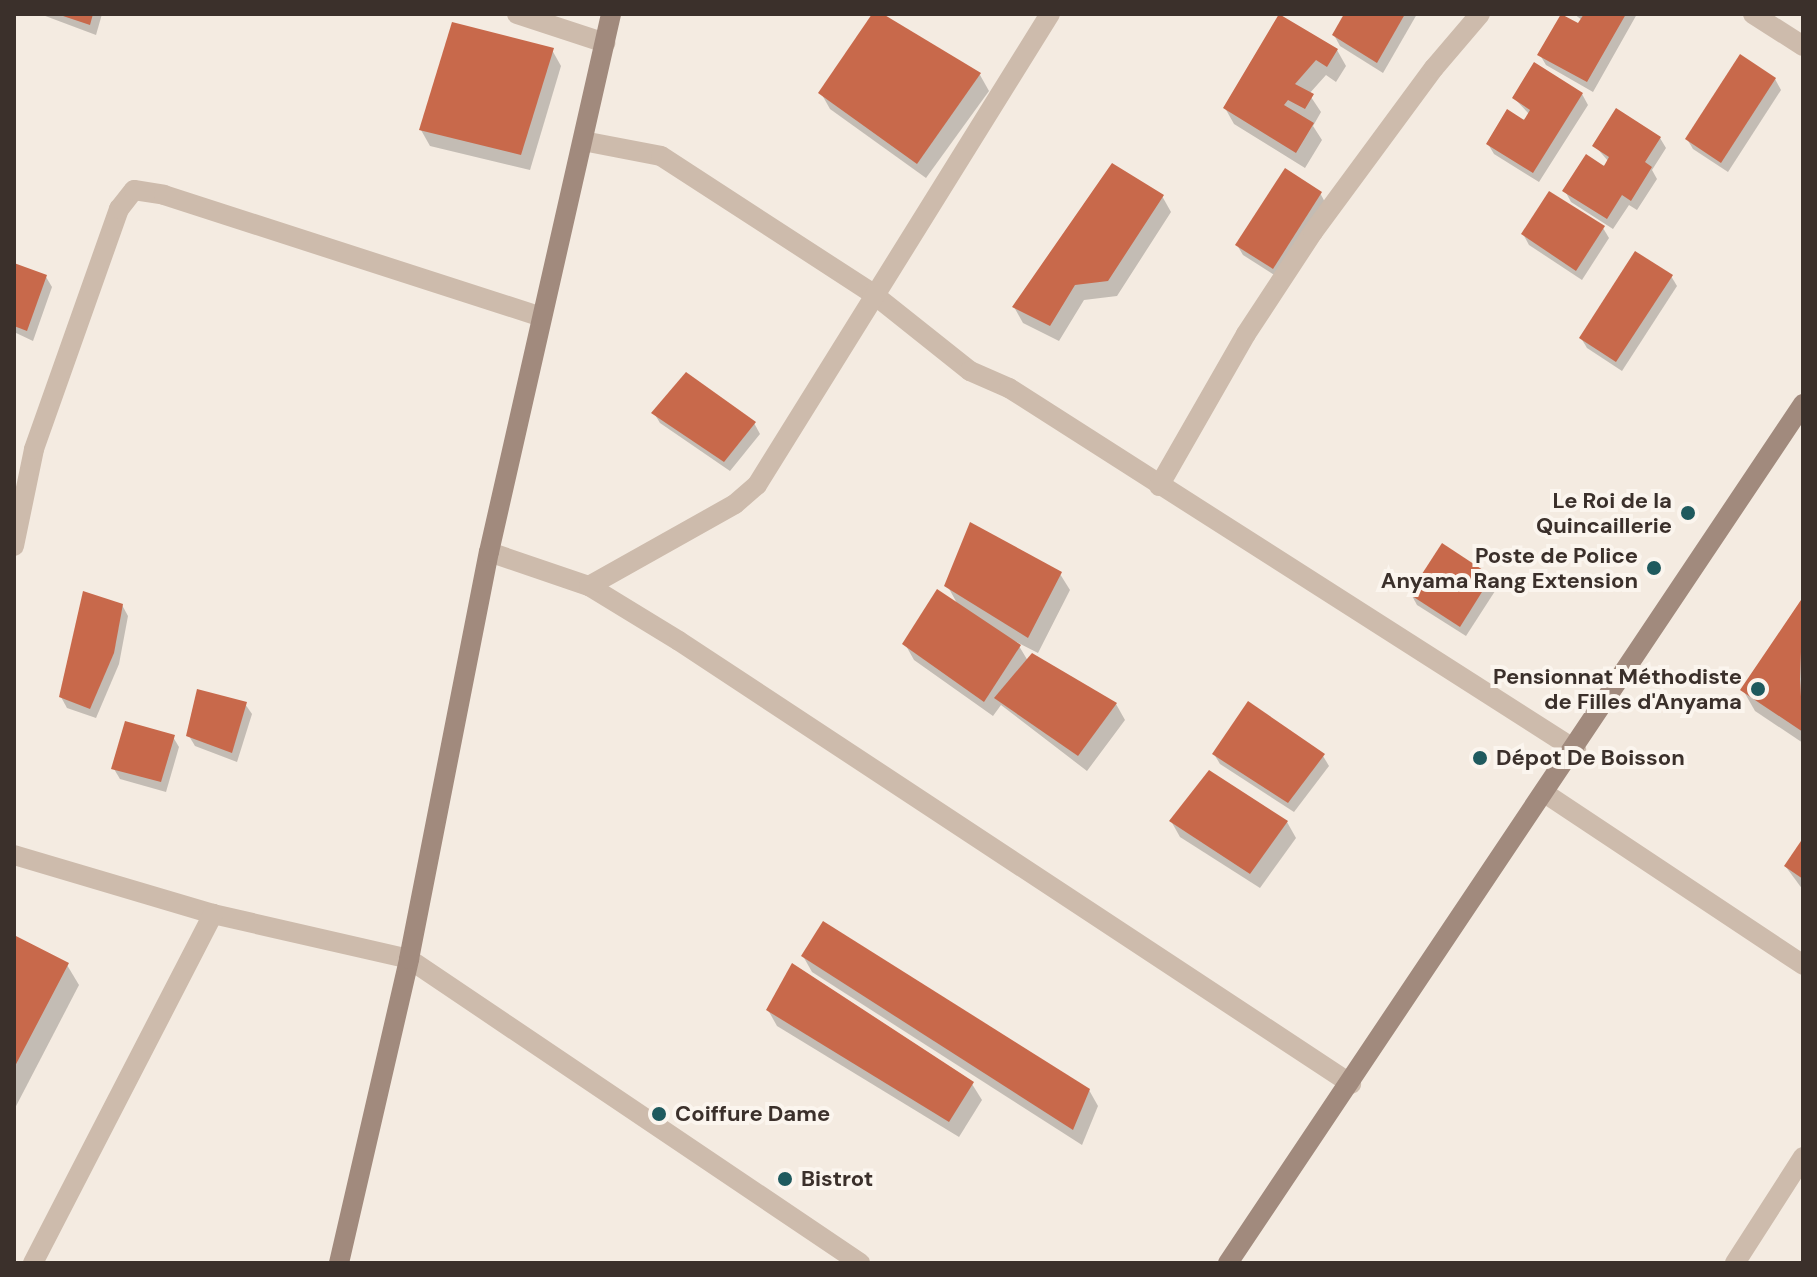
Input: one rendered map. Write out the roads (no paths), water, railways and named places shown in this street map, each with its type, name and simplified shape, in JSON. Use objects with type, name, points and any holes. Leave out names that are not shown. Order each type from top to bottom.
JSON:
[{"type":"street","points":[[517,14],[605,43]]},
{"type":"street","points":[[339,1263],[409,959],[489,552],[611,14]]},
{"type":"street","points":[[589,586],[735,504],[757,485],[872,293],[1050,14]]},
{"type":"street","points":[[1159,486],[1246,334],[1313,232],[1434,68],[1480,14]]},
{"type":"street","points":[[1753,14],[1803,46]]},
{"type":"street","points":[[583,141],[661,156],[872,293],[970,371],[1009,388],[1576,750]]},
{"type":"street","points":[[14,546],[34,449],[119,209],[134,190],[542,317]]},
{"type":"street","points":[[1228,1263],[1576,750],[1803,404]]},
{"type":"street","points":[[489,552],[589,586],[1351,1084]]},
{"type":"street","points":[[1546,794],[1803,965]]},
{"type":"street","points":[[14,855],[213,914],[409,959],[860,1263]]},
{"type":"street","points":[[33,1263],[213,914]]},
{"type":"street","points":[[1735,1263],[1803,1157]]},
{"type":"place","name":"Le Roi de la Quincaillerie","points":[[1688,513]]},
{"type":"place","name":"Poste de Police Anyama Rang Extension","points":[[1654,568]]},
{"type":"place","name":"Pensionnat Méthodiste de Filles d'Anyama","points":[[1758,689]]},
{"type":"place","name":"Dépot De Boisson","points":[[1480,758]]},
{"type":"place","name":"Coiffure Dame","points":[[659,1114]]},
{"type":"place","name":"Bistrot","points":[[785,1179]]}]
